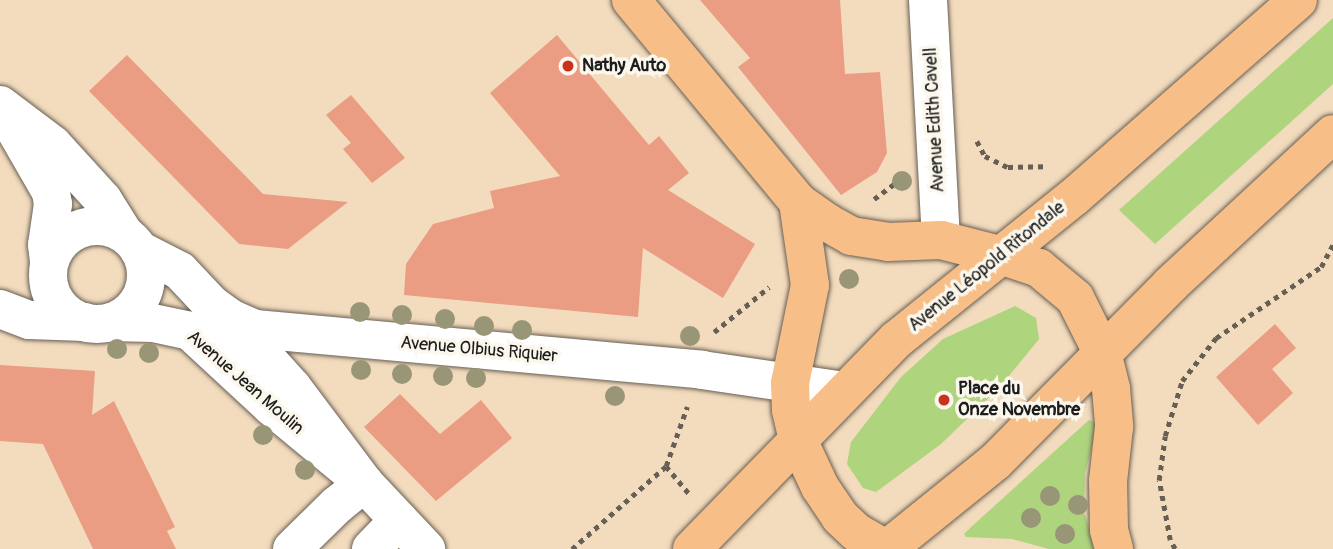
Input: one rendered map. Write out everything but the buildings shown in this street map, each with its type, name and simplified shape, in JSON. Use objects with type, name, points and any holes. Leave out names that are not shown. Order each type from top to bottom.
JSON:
[{"type":"main road","points":[[631,0],[798,202],[851,236],[888,242],[941,240],[1039,268],[1075,298],[1102,352],[1111,389],[1114,427],[1108,481],[1109,530],[1114,549]]},
{"type":"main road","name":"Avenue Léopold Ritondale","points":[[692,549],[896,340],[1074,197],[1298,0]]},
{"type":"main road","points":[[798,202],[810,285],[790,383],[791,410],[798,440],[820,487],[840,517],[856,532],[886,549],[995,462],[1102,352],[1333,134]]},
{"type":"street","name":"Avenue Edith Cavell","points":[[928,0],[941,240]]},
{"type":"street","points":[[0,309],[29,320],[98,322],[126,315],[144,289],[146,274],[132,242],[103,200],[52,145],[1,105]]},
{"type":"street","points":[[1,105],[51,192],[53,204],[47,245],[53,299],[63,311],[98,322]]},
{"type":"street","points":[[0,300],[48,267],[64,237],[79,228],[110,227],[132,242]]},
{"type":"street","name":"Avenue Olbius Riquier","points":[[132,242],[180,271],[211,304],[230,318],[255,329],[702,370],[844,391]]},
{"type":"street","name":"Avenue Jean Moulin","points":[[230,318],[306,405],[364,483]]},
{"type":"street","name":"Avenue Jean Moulin","points":[[98,322],[153,323],[190,331],[271,406],[364,483],[426,549]]},
{"type":"street","points":[[292,549],[364,483]]},
{"type":"street","points":[[370,549],[400,520]]},
{"type":"path","points":[[974,135],[985,156],[1008,167],[1047,166]]},
{"type":"path","points":[[1175,549],[1170,540],[1159,480],[1166,436],[1182,381],[1216,338],[1321,267],[1333,244]]},
{"type":"path","points":[[572,549],[666,466],[691,398]]},
{"type":"path","points":[[666,466],[691,496]]},
{"type":"green space","points":[[1333,18],[1333,84],[1155,244],[1119,210]]},
{"type":"green space","points":[[1015,306],[1036,318],[1039,339],[1000,387],[941,444],[876,492],[863,488],[847,464],[851,442],[901,377],[943,339]]},
{"type":"green space","points":[[1089,420],[1094,422],[1096,432],[1085,473],[1084,512],[1096,549],[1049,549],[1012,539],[966,537],[964,534],[970,528]]},
{"type":"place","name":"Nathy Auto","points":[[568,66]]},
{"type":"place","name":"Place du Onze Novembre","points":[[944,400]]}]
